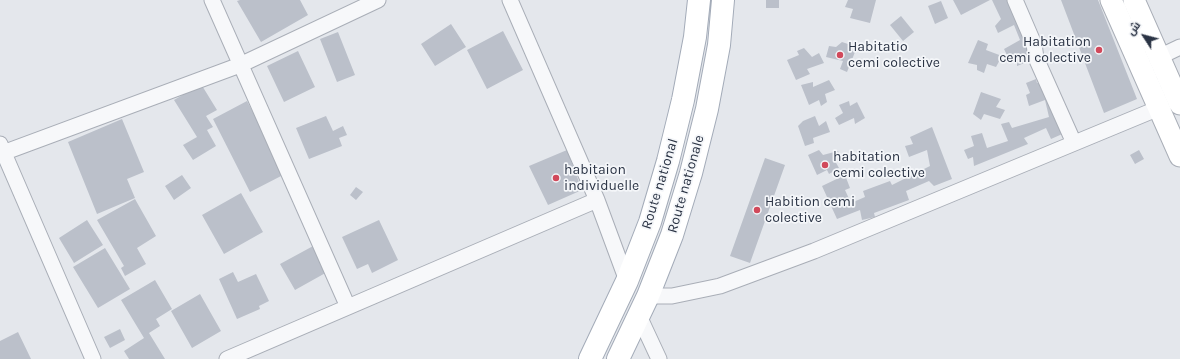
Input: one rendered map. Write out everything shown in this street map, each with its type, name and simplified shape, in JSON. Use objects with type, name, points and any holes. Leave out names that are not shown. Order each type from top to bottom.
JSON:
[{"type":"main road","name":"Route national","points":[[590,359],[627,281],[650,222],[668,161],[683,100],[695,37],[699,0]]},
{"type":"main road","name":"Route nationale","points":[[618,359],[648,296],[672,235],[691,173],[707,109],[719,45],[723,0]]},
{"type":"main road","points":[[1111,0],[1180,156]]},
{"type":"main road","points":[[1134,0],[1180,104]]},
{"type":"street","points":[[212,0],[348,307]]},
{"type":"street","points":[[93,359],[1,150],[240,64],[378,0]]},
{"type":"street","points":[[510,0],[597,200],[627,281]]},
{"type":"street","points":[[1015,0],[1034,44],[1036,58],[1074,143]]},
{"type":"street","points":[[1159,57],[1180,47]]},
{"type":"street","points":[[648,296],[672,296],[720,286],[814,251],[1159,108]]},
{"type":"street","points":[[226,359],[597,200]]},
{"type":"street","points":[[639,316],[659,359]]},
{"type":"building","points":[[300,0],[308,15],[261,42],[237,1]]},
{"type":"building","points":[[766,0],[779,0],[779,8],[766,8]]},
{"type":"building","points":[[848,0],[876,0],[870,23],[850,18],[853,9],[845,7]]},
{"type":"building","name":"Habitation cemi colective","points":[[953,0],[990,0],[961,15]]},
{"type":"building","name":"Habitation cemi colective","points":[[992,0],[1014,0],[1037,54],[1027,58],[1027,62],[1017,66],[1017,58],[1009,59],[1004,49],[1020,40],[1014,25],[998,33],[995,26],[1001,19]]},
{"type":"building","name":"Habitation cemi colective","points":[[1061,0],[1098,0],[1137,99],[1104,113]]},
{"type":"building","points":[[941,1],[948,18],[935,24],[928,6]]},
{"type":"building","points":[[901,16],[914,32],[903,41],[890,25]]},
{"type":"building","points":[[451,24],[466,47],[435,66],[421,44]]},
{"type":"building","points":[[503,31],[523,70],[487,89],[467,50]]},
{"type":"building","points":[[338,32],[355,75],[337,82],[320,39]]},
{"type":"building","name":"Habitation cemi colective","points":[[978,40],[988,44],[986,50],[1002,56],[996,67],[987,64],[984,73],[977,70],[977,65],[968,63]]},
{"type":"building","name":"Habitatio cemi colective","points":[[842,42],[848,44],[848,49],[855,52],[847,72],[840,69],[843,61],[826,57],[829,46],[836,47]]},
{"type":"building","points":[[804,48],[812,57],[819,53],[824,63],[807,69],[810,74],[796,80],[787,60],[799,55],[797,51]]},
{"type":"building","points":[[298,51],[315,87],[284,102],[267,66]]},
{"type":"building","name":"Habitation cemi colective","points":[[1036,79],[1037,83],[1048,79],[1069,131],[1051,139],[1046,128],[1024,138],[1028,144],[974,166],[973,157],[968,159],[964,150],[974,146],[971,136],[982,133],[987,148],[1008,141],[1001,124],[1009,122],[1012,128],[1049,117],[1045,100],[1029,106],[1026,95],[1030,93],[1026,83]]},
{"type":"building","points":[[829,80],[835,90],[825,94],[827,102],[821,106],[819,100],[809,105],[801,85],[813,82],[813,87]]},
{"type":"building","points":[[201,84],[217,110],[206,116],[213,127],[207,130],[216,146],[193,160],[183,145],[197,137],[174,100]]},
{"type":"building","name":"Habitation cemi colective","points":[[981,92],[1001,99],[996,107],[1005,110],[1000,119],[984,114],[981,120],[973,114]]},
{"type":"building","points":[[247,101],[285,174],[250,192],[213,119]]},
{"type":"building","name":"Habitation cemi colective","points":[[849,101],[850,106],[857,102],[865,118],[855,124],[854,118],[839,125],[835,118],[843,113],[839,105]]},
{"type":"building","points":[[326,116],[333,131],[343,126],[347,135],[339,138],[342,146],[309,159],[296,128]]},
{"type":"building","name":"Habitation cemi colective","points":[[815,116],[819,126],[826,121],[830,132],[813,138],[814,143],[805,146],[798,126],[803,121]]},
{"type":"building","points":[[122,119],[144,172],[127,179],[135,198],[97,214],[68,142]]},
{"type":"building","name":"Habitation cemi colective","points":[[932,127],[952,179],[934,186],[929,181],[906,191],[909,200],[874,213],[875,217],[862,220],[860,210],[837,219],[822,186],[845,175],[850,188],[845,190],[851,203],[865,197],[863,191],[890,181],[892,185],[930,166],[927,150],[909,157],[905,146],[913,144],[910,137]]},
{"type":"building","name":"habitaion individuelle","points":[[567,150],[582,190],[548,205],[529,166]]},
{"type":"building","name":"habitation cemi colective","points":[[819,150],[823,155],[838,151],[842,159],[835,161],[839,168],[829,174],[827,170],[817,175],[808,155]]},
{"type":"building","points":[[1139,150],[1144,159],[1135,164],[1130,155]]},
{"type":"building","name":"Habition cemi colective","points":[[765,158],[785,165],[750,263],[730,256]]},
{"type":"building","points":[[182,175],[191,188],[174,200],[165,186]]},
{"type":"building","points":[[356,187],[363,192],[356,200],[350,195]]},
{"type":"building","points":[[241,193],[263,232],[224,254],[202,215]]},
{"type":"building","points":[[135,199],[156,236],[137,248],[146,264],[125,276],[121,268],[124,266],[97,220]]},
{"type":"building","points":[[87,220],[103,245],[74,263],[59,238]]},
{"type":"building","points":[[379,220],[398,260],[372,273],[368,264],[357,269],[342,237]]},
{"type":"building","points":[[315,245],[329,271],[295,290],[280,264]]},
{"type":"building","points":[[105,248],[130,289],[98,308],[73,267]]},
{"type":"building","points":[[233,272],[238,282],[256,274],[269,301],[259,306],[260,309],[237,319],[219,279]]},
{"type":"building","points":[[155,280],[172,309],[156,319],[160,326],[149,333],[165,359],[129,359],[124,351],[144,338],[121,300]]},
{"type":"building","points":[[200,294],[221,331],[192,348],[171,311]]},
{"type":"building","points":[[120,329],[125,340],[110,348],[104,337]]},
{"type":"building","points":[[18,332],[31,359],[0,359],[0,341]]},
{"type":"place","name":"Habitation cemi colective","points":[[1099,50]]},
{"type":"place","name":"Habitatio cemi colective","points":[[840,55]]},
{"type":"place","name":"habitation cemi colective","points":[[825,165]]},
{"type":"place","name":"habitaion individuelle","points":[[556,178]]},
{"type":"place","name":"Habition cemi colective","points":[[757,210]]}]
